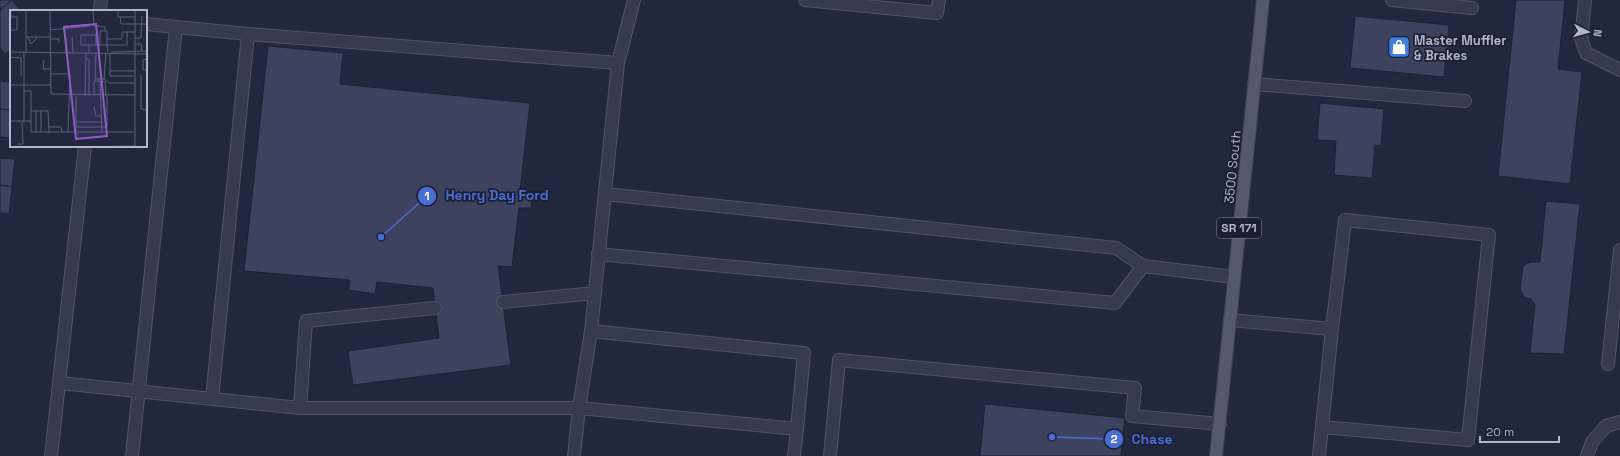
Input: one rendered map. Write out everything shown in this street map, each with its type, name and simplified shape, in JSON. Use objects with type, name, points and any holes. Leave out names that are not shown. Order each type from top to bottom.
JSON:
[{"type":"main road","name":"3500 South","points":[[1216,456],[1263,0]]},
{"type":"lane","points":[[100,10],[101,0]]},
{"type":"lane","points":[[574,456],[579,408],[591,330],[618,63],[634,0]]},
{"type":"lane","points":[[805,0],[937,13],[939,0]]},
{"type":"lane","points":[[1392,0],[1472,8]]},
{"type":"lane","points":[[1585,0],[1581,38],[1586,53],[1620,70]]},
{"type":"lane","points":[[147,24],[248,34],[618,63]]},
{"type":"lane","points":[[132,456],[176,27]]},
{"type":"lane","points":[[212,399],[248,34]]},
{"type":"lane","points":[[1254,84],[1465,101]]},
{"type":"lane","points":[[51,456],[85,147]]},
{"type":"lane","points":[[605,194],[1116,248],[1143,266],[1234,277]]},
{"type":"lane","points":[[1319,456],[1332,329],[1345,220],[1489,235],[1468,440],[1322,427]]},
{"type":"lane","points":[[1608,364],[1620,250]]},
{"type":"lane","points":[[598,254],[1115,303],[1143,266]]},
{"type":"lane","points":[[503,302],[595,293]]},
{"type":"lane","points":[[300,408],[306,321],[436,308]]},
{"type":"lane","points":[[1230,320],[1332,329]]},
{"type":"lane","points":[[591,330],[804,353],[794,456]]},
{"type":"lane","points":[[830,456],[839,360],[1135,388],[1132,416],[1220,424]]},
{"type":"lane","points":[[60,383],[300,408],[579,408],[797,429]]},
{"type":"lane","points":[[1587,456],[1592,442],[1606,426],[1620,422]]},
{"type":"building","points":[[0,0],[12,0],[0,10]]},
{"type":"building","points":[[12,0],[20,10],[10,10],[10,50],[5,54],[0,48],[0,10]]},
{"type":"building","points":[[1516,0],[1565,0],[1558,69],[1582,72],[1570,184],[1498,176]]},
{"type":"building","name":"Master Muffler & Brakes","points":[[1355,16],[1449,25],[1444,77],[1350,68]]},
{"type":"building","points":[[268,46],[343,53],[340,84],[530,103],[520,191],[532,193],[531,208],[519,208],[512,267],[498,266],[511,365],[353,385],[348,351],[439,338],[433,288],[377,282],[375,294],[349,290],[350,280],[244,271]]},
{"type":"building","points":[[0,81],[10,82],[10,110],[0,109]]},
{"type":"building","points":[[1320,103],[1384,109],[1381,146],[1375,145],[1372,178],[1334,175],[1336,141],[1317,140]]},
{"type":"building","points":[[0,109],[10,110],[10,138],[0,137]]},
{"type":"building","points":[[0,158],[15,159],[12,187],[0,185]]},
{"type":"building","points":[[0,185],[12,187],[9,214],[0,213]]},
{"type":"building","points":[[1546,201],[1580,204],[1564,354],[1530,353],[1535,305],[1531,299],[1524,297],[1520,289],[1523,266],[1530,262],[1540,262]]},
{"type":"building","points":[[985,404],[1125,418],[1121,456],[980,456]]},
{"type":"place","name":"Master Muffler & Brakes","points":[[1399,47]]},
{"type":"place","name":"Henry Day Ford","points":[[381,237]]},
{"type":"place","name":"Chase","points":[[1052,437]]}]
